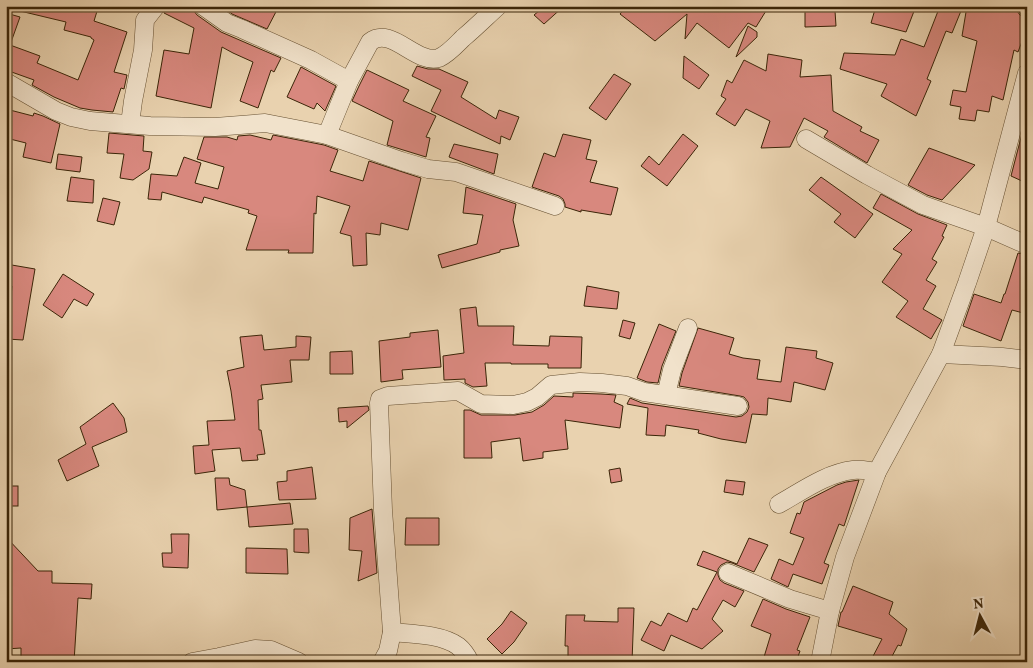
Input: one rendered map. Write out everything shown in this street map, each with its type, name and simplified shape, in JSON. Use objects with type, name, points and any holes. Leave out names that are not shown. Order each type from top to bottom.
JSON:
[{"type":"street","points":[[130,124],[145,20],[156,6]]},
{"type":"street","points":[[203,6],[227,23],[311,60],[349,81]]},
{"type":"street","points":[[327,135],[349,81],[370,42],[375,38],[381,37],[396,42],[429,59],[438,58],[455,46],[498,6]]},
{"type":"street","points":[[820,662],[830,611],[845,557],[877,472],[942,354],[967,283],[986,227],[1027,73]]},
{"type":"street","points":[[6,82],[56,111],[71,117],[90,121],[150,126],[215,127],[266,123],[327,135],[401,161],[428,168],[456,172],[555,206]]},
{"type":"street","points":[[806,139],[923,205],[986,227],[1027,245]]},
{"type":"street","points":[[666,395],[672,370],[688,328]]},
{"type":"street","points":[[942,354],[1027,360]]},
{"type":"street","points":[[382,662],[388,652],[392,632],[383,510],[380,399],[388,396],[458,391],[481,404],[513,405],[532,400],[551,385],[580,382],[627,386],[644,392],[738,406]]},
{"type":"street","points":[[779,504],[842,472],[854,470],[877,472]]},
{"type":"street","points":[[728,573],[790,599],[830,611]]},
{"type":"street","points":[[392,632],[442,640],[457,646],[464,652],[470,662]]},
{"type":"street","points":[[192,662],[255,650],[271,650],[299,662]]},
{"type":"building","points":[[21,6],[91,6],[98,8],[94,21],[127,32],[114,72],[127,75],[124,89],[121,88],[113,112],[80,108],[32,85],[34,80],[6,70],[6,13],[20,17],[10,45],[40,56],[37,63],[78,80],[94,40],[91,37],[64,30],[66,22],[20,11]]},
{"type":"building","points":[[166,6],[193,6],[197,15],[221,32],[281,58],[274,72],[271,70],[258,108],[240,101],[253,62],[222,47],[211,108],[156,96],[164,50],[189,54],[194,28],[164,13]]},
{"type":"building","points":[[229,6],[279,6],[267,29],[232,14],[227,10]]},
{"type":"building","points":[[545,6],[564,6],[544,24],[534,15]]},
{"type":"building","points":[[627,6],[769,6],[756,27],[748,23],[729,48],[697,23],[685,39],[687,14],[655,41],[620,14]]},
{"type":"building","points":[[805,6],[826,6],[826,11],[835,11],[836,26],[805,27]]},
{"type":"building","points":[[876,6],[916,6],[906,32],[871,23]]},
{"type":"building","points":[[940,6],[963,6],[952,33],[946,31],[927,79],[931,81],[916,116],[881,96],[887,84],[840,69],[844,53],[895,55],[901,39],[924,47]]},
{"type":"building","points":[[967,6],[1015,6],[1020,15],[1027,17],[1027,28],[1018,52],[1014,50],[1003,100],[992,96],[989,112],[977,110],[975,121],[959,119],[961,107],[950,105],[953,90],[966,92],[977,41],[962,36]]},
{"type":"building","points":[[748,26],[757,32],[757,37],[736,57]]},
{"type":"building","points":[[768,54],[802,60],[800,77],[831,75],[833,111],[862,127],[860,131],[879,140],[867,163],[824,137],[828,131],[804,118],[790,147],[761,148],[770,121],[746,109],[735,126],[716,114],[726,99],[721,96],[727,80],[732,83],[744,60],[766,71]]},
{"type":"building","points":[[684,56],[709,75],[699,89],[683,78]]},
{"type":"building","points":[[417,66],[439,69],[468,82],[461,97],[496,119],[499,110],[519,117],[510,140],[501,136],[500,144],[431,111],[441,90],[412,76]]},
{"type":"building","points":[[301,67],[336,86],[325,111],[317,103],[314,109],[287,97]]},
{"type":"building","points":[[367,70],[409,90],[403,101],[436,116],[426,137],[430,138],[426,157],[387,145],[393,121],[352,101]]},
{"type":"building","points":[[614,74],[631,84],[606,120],[589,108]]},
{"type":"building","points":[[6,109],[33,116],[34,113],[60,124],[51,163],[23,157],[26,143],[6,138]]},
{"type":"building","points":[[1024,126],[1027,126],[1027,169],[1022,181],[1011,176]]},
{"type":"building","points":[[109,133],[144,136],[143,151],[152,152],[149,169],[133,180],[120,178],[124,154],[107,153]]},
{"type":"building","points":[[563,134],[591,140],[586,159],[597,161],[590,182],[618,188],[611,215],[581,210],[581,212],[565,207],[563,199],[559,196],[532,187],[544,153],[555,157]]},
{"type":"building","points":[[683,134],[698,146],[667,186],[641,166],[649,156],[659,165]]},
{"type":"building","points":[[250,135],[271,140],[273,135],[324,145],[338,150],[330,171],[363,181],[369,161],[421,178],[408,230],[381,223],[380,235],[366,233],[367,265],[353,266],[351,236],[340,233],[350,206],[317,196],[316,214],[314,213],[313,253],[288,253],[289,250],[246,250],[257,216],[248,213],[249,210],[204,197],[202,203],[162,192],[161,200],[148,199],[151,174],[177,176],[184,157],[201,163],[195,183],[218,189],[224,167],[197,159],[204,137],[227,137],[237,140],[238,136]]},
{"type":"building","points":[[454,144],[498,154],[494,174],[449,157]]},
{"type":"building","points":[[929,148],[975,165],[942,200],[908,185]]},
{"type":"building","points":[[58,154],[82,157],[80,172],[56,169]]},
{"type":"building","points":[[71,177],[94,180],[93,203],[67,201]]},
{"type":"building","points":[[821,177],[873,214],[855,238],[834,222],[841,214],[809,190]]},
{"type":"building","points":[[466,187],[516,204],[513,220],[519,246],[442,268],[438,255],[477,244],[483,215],[463,213]]},
{"type":"building","points":[[881,194],[918,214],[947,225],[942,236],[944,237],[932,259],[937,262],[926,280],[936,286],[923,309],[942,320],[931,339],[896,317],[908,301],[882,282],[902,254],[893,249],[912,230],[873,208]]},
{"type":"building","points":[[103,198],[120,202],[114,225],[97,221]]},
{"type":"building","points":[[1018,253],[1027,255],[1027,284],[1022,299],[1027,300],[1027,314],[1012,310],[1001,341],[963,326],[974,294],[1001,303]]},
{"type":"building","points":[[6,264],[35,269],[23,340],[7,339],[12,286],[6,285]]},
{"type":"building","points":[[63,274],[94,294],[87,306],[74,299],[62,318],[43,305]]},
{"type":"building","points":[[587,286],[619,292],[617,309],[584,306]]},
{"type":"building","points":[[476,307],[478,326],[514,326],[513,345],[549,346],[550,336],[582,337],[581,368],[548,368],[548,364],[485,363],[487,386],[473,387],[465,383],[465,379],[444,380],[443,356],[464,353],[460,309]]},
{"type":"building","points":[[623,320],[635,323],[630,339],[619,336]]},
{"type":"building","points":[[659,324],[676,331],[662,366],[658,383],[647,382],[637,378]]},
{"type":"building","points":[[698,328],[734,338],[729,354],[760,360],[757,379],[781,382],[786,347],[817,351],[816,358],[833,363],[825,390],[794,382],[791,402],[768,398],[767,415],[752,414],[746,443],[698,433],[699,430],[666,425],[665,436],[646,435],[648,408],[627,404],[630,398],[642,403],[736,417],[742,416],[747,412],[748,402],[744,397],[679,386]]},
{"type":"building","points":[[438,330],[441,367],[402,370],[403,379],[381,382],[379,341],[410,337],[410,333]]},
{"type":"building","points":[[262,335],[264,350],[296,347],[296,336],[311,337],[309,360],[290,360],[292,382],[261,385],[263,399],[258,400],[259,430],[261,430],[265,454],[257,455],[258,460],[242,461],[240,448],[212,450],[215,471],[195,474],[193,446],[209,445],[207,421],[235,420],[227,371],[244,367],[240,337]]},
{"type":"building","points":[[352,351],[353,374],[330,374],[330,352]]},
{"type":"building","points":[[573,393],[616,395],[614,402],[623,406],[620,428],[565,420],[568,449],[543,452],[543,458],[523,461],[520,438],[491,442],[492,458],[464,458],[464,410],[470,410],[481,415],[515,415],[532,412],[554,396],[573,397]]},
{"type":"building","points":[[113,403],[124,418],[127,432],[92,447],[99,466],[67,481],[58,460],[86,444],[80,427]]},
{"type":"building","points":[[368,406],[369,410],[347,428],[347,421],[339,422],[338,408]]},
{"type":"building","points":[[312,467],[316,499],[279,500],[277,482],[287,481],[287,471]]},
{"type":"building","points":[[620,468],[622,481],[611,483],[609,470]]},
{"type":"building","points":[[215,478],[229,478],[230,485],[245,490],[247,507],[217,510]]},
{"type":"building","points":[[726,480],[745,482],[743,495],[724,492]]},
{"type":"building","points":[[859,480],[844,526],[839,524],[824,563],[829,565],[822,584],[793,574],[788,587],[771,579],[779,559],[793,565],[804,538],[790,533],[797,513],[800,514],[804,502],[837,485]]},
{"type":"building","points":[[6,486],[18,486],[18,506],[6,506]]},
{"type":"building","points":[[290,503],[293,524],[249,527],[247,507]]},
{"type":"building","points":[[372,509],[377,573],[358,581],[362,551],[349,550],[350,518]]},
{"type":"building","points":[[406,518],[439,518],[439,545],[405,545]]},
{"type":"building","points":[[294,529],[308,529],[309,553],[294,552]]},
{"type":"building","points":[[171,534],[189,534],[188,568],[163,567],[162,553],[172,553]]},
{"type":"building","points":[[6,537],[38,571],[52,571],[52,583],[92,584],[91,599],[78,598],[74,662],[21,662],[21,648],[6,649]]},
{"type":"building","points":[[749,538],[768,545],[754,572],[727,562],[718,569],[720,580],[744,591],[735,607],[723,600],[712,619],[723,631],[702,649],[671,635],[664,651],[641,640],[651,621],[661,626],[668,613],[687,622],[693,608],[697,610],[717,572],[697,565],[703,551],[737,564]]},
{"type":"building","points":[[246,548],[287,549],[288,574],[246,573]]},
{"type":"building","points":[[853,586],[893,602],[889,614],[907,629],[901,646],[898,645],[889,662],[870,662],[882,639],[838,626],[841,612]]},
{"type":"building","points":[[763,599],[810,617],[797,650],[800,651],[796,662],[781,662],[764,657],[771,634],[751,626]]},
{"type":"building","points":[[618,608],[634,608],[632,662],[568,662],[568,646],[565,646],[566,615],[585,615],[584,621],[618,622]]},
{"type":"building","points":[[511,611],[527,623],[514,642],[502,654],[487,639],[502,624]]}]
